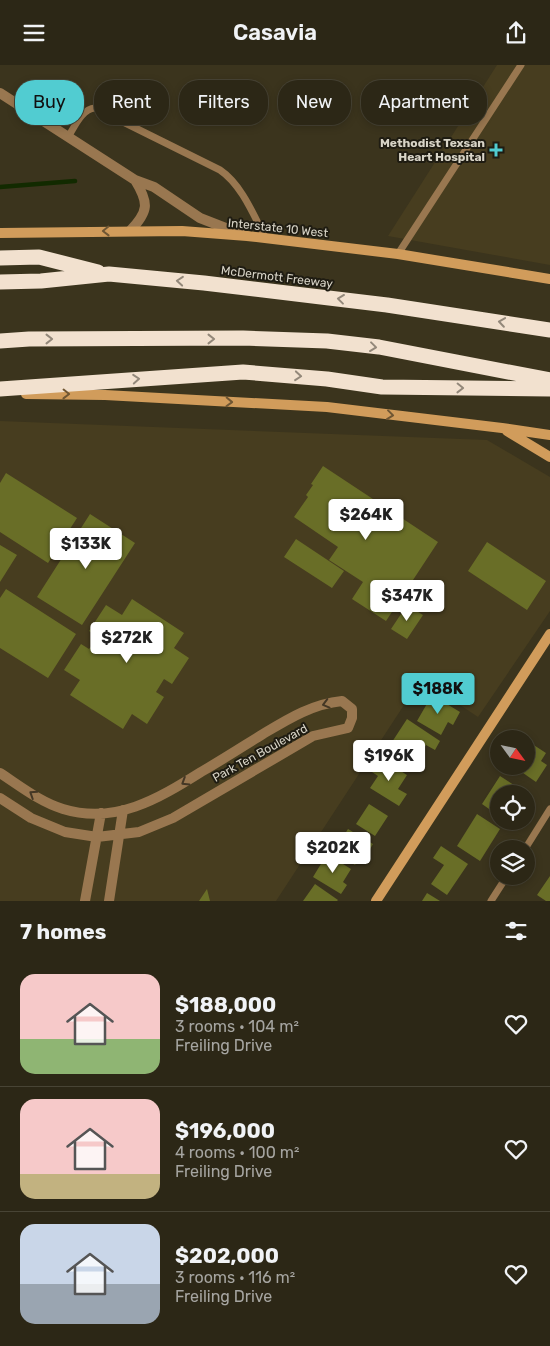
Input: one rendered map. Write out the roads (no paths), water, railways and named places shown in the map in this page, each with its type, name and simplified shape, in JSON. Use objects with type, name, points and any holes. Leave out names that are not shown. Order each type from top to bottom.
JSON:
[{"type":"highway","points":[[0,258],[39,257],[109,274]]},
{"type":"highway","name":"McDermott Freeway","points":[[0,281],[41,281],[109,274],[204,283],[386,305],[550,330]]},
{"type":"highway","points":[[0,341],[29,339],[326,341],[379,347],[550,380]]},
{"type":"highway","points":[[0,389],[243,372],[327,379],[382,387],[550,389]]},
{"type":"main road","name":"Interstate 10 West","points":[[0,233],[182,231],[398,254],[550,279]]},
{"type":"main road","points":[[0,393],[105,395],[327,407],[550,435]]},
{"type":"main road","points":[[502,428],[550,457]]},
{"type":"main road","points":[[376,901],[550,634]]},
{"type":"street","points":[[0,93],[135,180],[154,187],[200,218],[247,237]]},
{"type":"street","points":[[130,231],[141,219],[145,210],[145,196],[135,180]]},
{"type":"street","name":"Park Ten Boulevard","points":[[0,773],[41,799],[61,808],[101,813],[123,810],[138,807],[164,795],[297,713],[329,702],[342,701],[352,709],[352,718],[348,728],[313,736],[172,818],[139,831],[97,837],[80,835],[53,828],[31,818],[0,798]]},
{"type":"street","points":[[109,901],[123,810]]},
{"type":"street","points":[[85,901],[101,813]]},
{"type":"lane","points":[[398,254],[521,65]]},
{"type":"lane","points":[[68,137],[84,113],[89,109],[95,108],[220,170],[228,175],[239,190],[266,239]]},
{"type":"lane","points":[[530,840],[550,809]]},
{"type":"lane","points":[[491,901],[501,885]]},
{"type":"waterway","points":[[0,187],[75,181]]},
{"type":"place","name":"Methodist Texsan Heart Hospital","points":[[496,150]]}]
